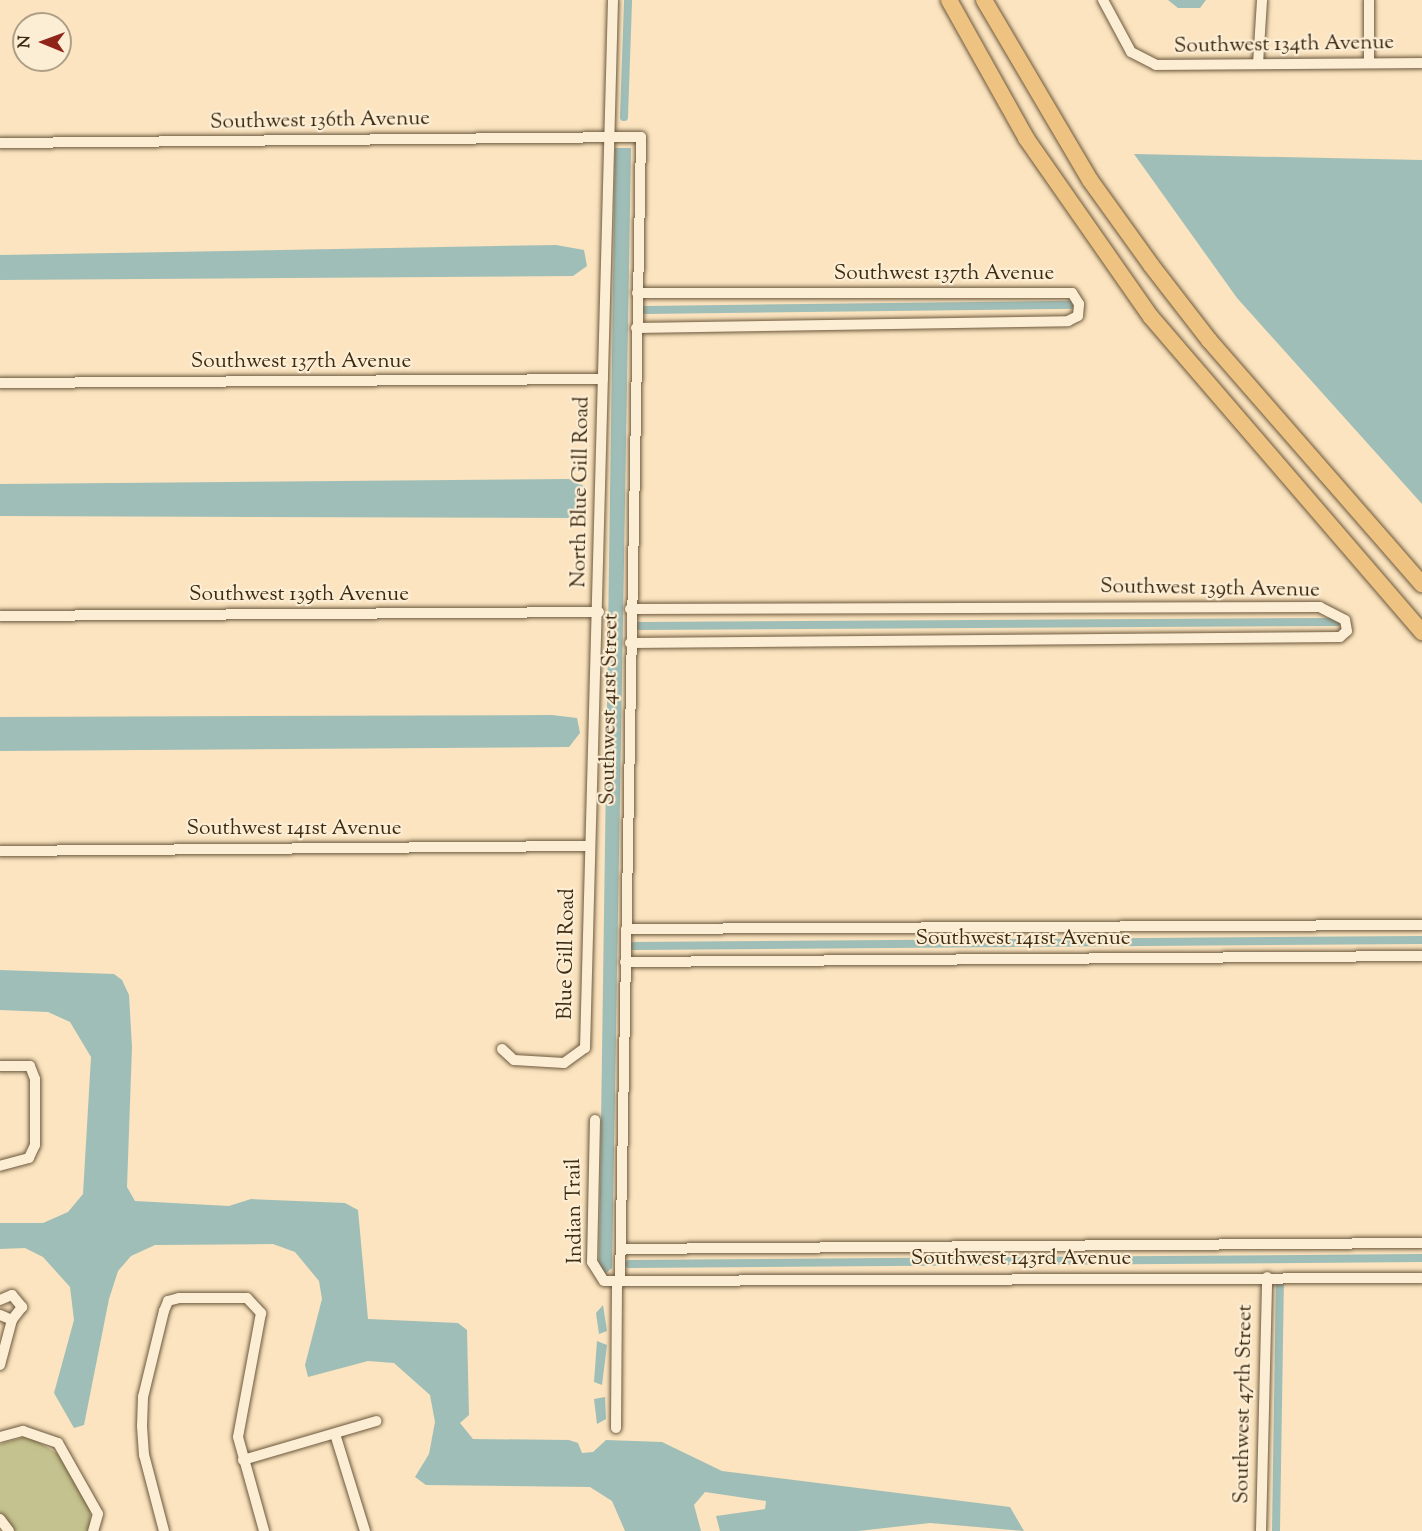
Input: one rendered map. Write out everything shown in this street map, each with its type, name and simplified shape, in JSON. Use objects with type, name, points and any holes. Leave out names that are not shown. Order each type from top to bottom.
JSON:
[{"type":"highway","points":[[949,0],[1026,138],[1151,317],[1422,632]]},
{"type":"highway","points":[[984,0],[1090,180],[1151,265],[1209,340],[1422,584]]},
{"type":"street","name":"North Blue Gill Road","points":[[588,846],[594,835],[613,0]]},
{"type":"street","name":"Southwest 134th Avenue","points":[[1103,0],[1131,52],[1147,63],[1422,63]]},
{"type":"street","points":[[1258,64],[1262,0]]},
{"type":"street","points":[[1369,0],[1369,63]]},
{"type":"street","name":"Southwest 136th Avenue","points":[[0,143],[641,137]]},
{"type":"street","name":"Southwest 41st Street","points":[[616,1428],[621,1249],[630,609],[641,137]]},
{"type":"street","name":"Southwest 137th Avenue","points":[[636,328],[1068,321],[1078,316],[1079,304],[1072,293],[637,293]]},
{"type":"street","name":"Southwest 137th Avenue","points":[[0,383],[603,379]]},
{"type":"street","name":"Southwest 139th Avenue","points":[[630,609],[1320,607],[1345,620],[1347,630],[1340,637],[630,643]]},
{"type":"street","name":"Southwest 139th Avenue","points":[[0,616],[599,612]]},
{"type":"street","name":"Southwest 141st Avenue","points":[[0,851],[588,846]]},
{"type":"street","name":"Blue Gill Road","points":[[502,1049],[514,1060],[576,1059],[585,1048],[588,846]]},
{"type":"street","name":"Southwest 141st Avenue","points":[[626,929],[1422,925]]},
{"type":"street","name":"Southwest 141st Avenue","points":[[625,962],[1422,956]]},
{"type":"street","points":[[0,1066],[30,1066],[35,1123],[29,1158],[0,1166]]},
{"type":"street","name":"Indian Trail","points":[[595,1120],[592,1262],[598,1277],[619,1282]]},
{"type":"street","name":"Southwest 143rd Avenue","points":[[621,1249],[1422,1243]]},
{"type":"street","name":"Southwest 47th Street","points":[[1261,1531],[1267,1277]]},
{"type":"street","name":"Southwest 143rd Avenue","points":[[619,1282],[1422,1278]]},
{"type":"street","points":[[0,1300],[12,1295],[22,1303],[22,1312],[12,1320],[0,1365]]},
{"type":"street","points":[[164,1531],[142,1426],[143,1398],[168,1301],[247,1298],[258,1304],[260,1324],[238,1418],[243,1460],[264,1531]]},
{"type":"street","points":[[0,1315],[12,1320]]},
{"type":"street","points":[[243,1460],[376,1421]]},
{"type":"street","points":[[0,1437],[23,1431],[58,1443],[98,1514],[93,1531]]},
{"type":"street","points":[[335,1434],[365,1531]]},
{"type":"street","points":[[0,1519],[9,1531]]},
{"type":"shaded area","points":[[28,1436],[60,1455],[90,1505],[90,1531],[13,1531],[0,1517],[0,1444]]},
{"type":"water","points":[[1168,0],[1206,0],[1200,8],[1178,8]]},
{"type":"water","points":[[615,148],[631,148],[612,1268],[605,1274],[599,1263]]},
{"type":"water","points":[[1134,154],[1422,160],[1422,504],[1237,298]]},
{"type":"water","points":[[556,245],[584,250],[587,266],[573,276],[0,280],[0,255]]},
{"type":"water","points":[[569,479],[586,487],[586,505],[574,518],[0,516],[0,484]]},
{"type":"water","points":[[552,715],[577,718],[580,733],[569,747],[0,751],[0,717]]},
{"type":"water","points":[[0,970],[114,974],[122,980],[129,995],[132,1047],[127,1187],[135,1201],[229,1206],[251,1199],[345,1203],[358,1210],[368,1319],[458,1323],[467,1330],[469,1415],[460,1423],[473,1439],[569,1440],[578,1443],[582,1453],[593,1452],[606,1440],[662,1442],[722,1471],[1010,1507],[1024,1531],[930,1523],[858,1531],[720,1531],[716,1516],[765,1509],[766,1501],[705,1492],[694,1505],[701,1531],[625,1531],[612,1501],[590,1487],[426,1485],[415,1477],[429,1454],[435,1422],[430,1395],[394,1363],[368,1361],[308,1377],[305,1365],[322,1299],[319,1281],[295,1252],[273,1244],[155,1245],[131,1256],[118,1271],[109,1299],[84,1425],[74,1428],[54,1393],[74,1320],[70,1287],[43,1257],[25,1248],[0,1249],[0,1223],[43,1223],[68,1212],[83,1194],[91,1057],[70,1022],[48,1012],[0,1010]]},
{"type":"water","points":[[603,1305],[607,1331],[599,1334],[596,1313]]},
{"type":"water","points":[[597,1341],[607,1345],[602,1385],[594,1382]]},
{"type":"water","points":[[605,1397],[606,1419],[597,1424],[594,1399]]},
{"type":"waterway","points":[[624,117],[628,0]]},
{"type":"waterway","points":[[645,310],[1074,305]]},
{"type":"waterway","points":[[639,626],[1337,622]]},
{"type":"waterway","points":[[634,946],[1422,940]]},
{"type":"waterway","points":[[629,1264],[1422,1258]]},
{"type":"waterway","points":[[1276,1531],[1280,1282]]}]
